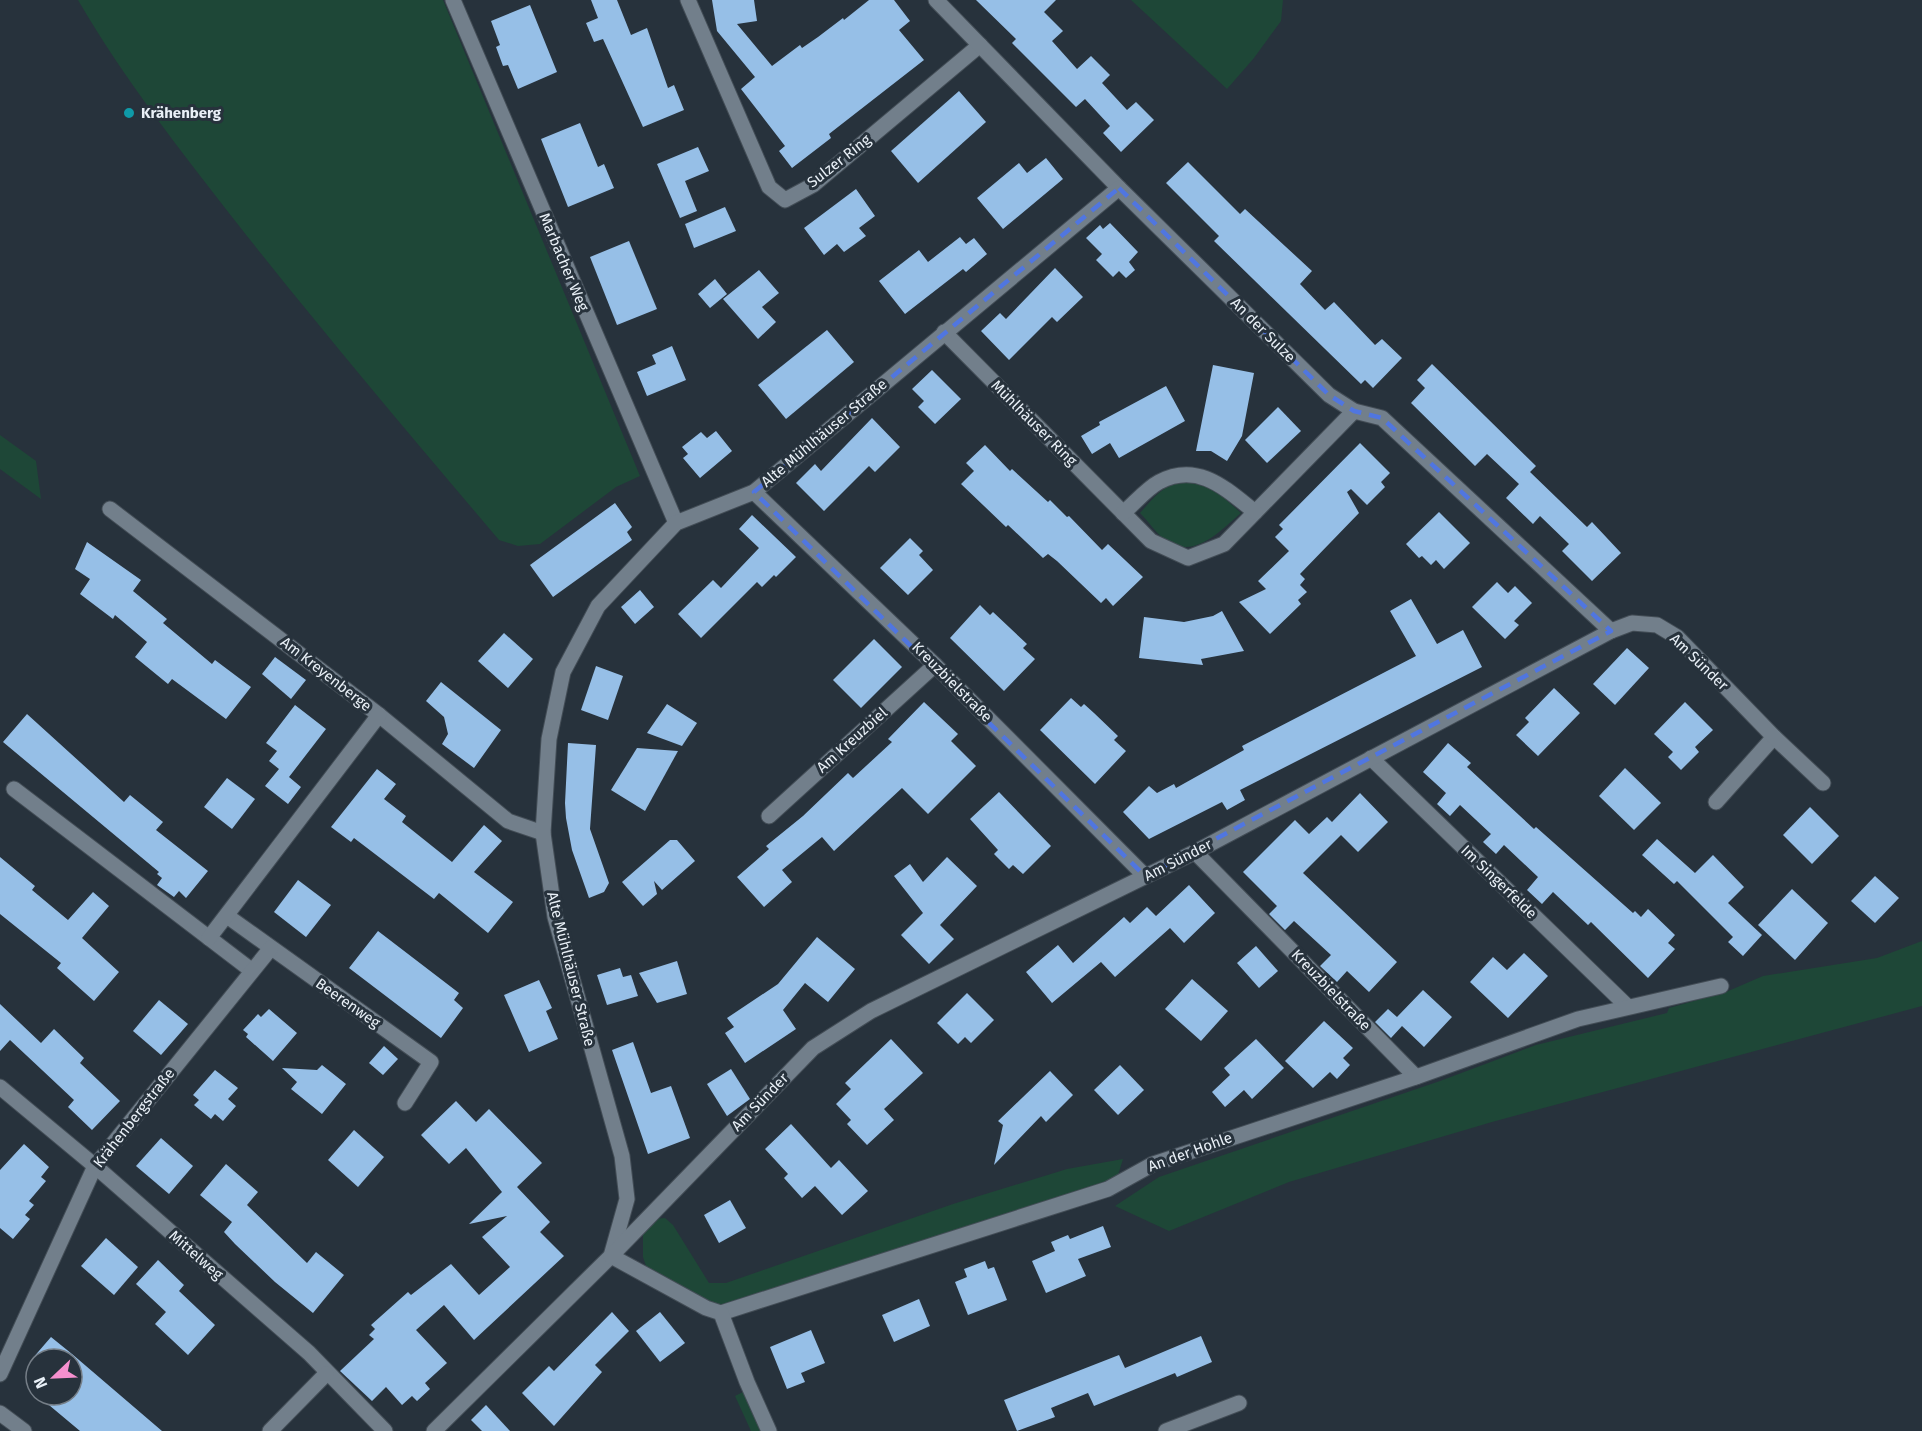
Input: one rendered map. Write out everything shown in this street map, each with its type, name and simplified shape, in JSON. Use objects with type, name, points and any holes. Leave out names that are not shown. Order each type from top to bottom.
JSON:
[{"type":"street","name":"Marbacher Weg","points":[[453,0],[676,523]]},
{"type":"street","name":"Sulzer Ring","points":[[688,0],[769,187],[785,200],[813,185],[980,45]]},
{"type":"street","name":"An der Sulze","points":[[936,0],[1119,188],[1329,395],[1354,411],[1382,418],[1611,631]]},
{"type":"street","name":"Alte Mühlhäuser Straße","points":[[434,1431],[611,1256],[627,1199],[622,1156],[555,916],[543,833],[549,739],[563,672],[598,606],[676,523],[754,492],[1119,188]]},
{"type":"street","name":"Mühlhäuser Ring","points":[[944,332],[1151,541],[1188,558],[1224,544],[1354,411]]},
{"type":"street","points":[[1123,513],[1159,482],[1194,473],[1224,486],[1256,512]]},
{"type":"street","name":"Kreuzbielstraße","points":[[754,492],[935,665],[1146,876]]},
{"type":"street","name":"Am Kreyenberge","points":[[110,509],[379,715],[508,821],[543,833]]},
{"type":"street","name":"Am Sünder","points":[[611,1256],[813,1048],[841,1028],[912,990],[1195,852],[1611,631],[1632,623],[1657,625],[1677,637],[1774,737],[1823,783]]},
{"type":"street","name":"Am Kreuzbiel","points":[[769,816],[935,665]]},
{"type":"street","points":[[209,938],[379,715]]},
{"type":"street","points":[[1716,802],[1774,737]]},
{"type":"street","name":"Im Singerfelde","points":[[1371,758],[1627,1006]]},
{"type":"street","points":[[14,789],[251,970]]},
{"type":"street","name":"Kreuzbielstraße","points":[[1195,852],[1416,1077]]},
{"type":"street","name":"Beerenweg","points":[[227,916],[431,1062],[405,1102]]},
{"type":"street","name":"Krähenbergstraße","points":[[0,1374],[94,1166],[271,948]]},
{"type":"street","name":"An der Hohle","points":[[722,1313],[1108,1189],[1153,1164],[1416,1077],[1578,1018],[1721,986]]},
{"type":"street","name":"Mittelweg","points":[[0,1087],[309,1353],[326,1374],[385,1431]]},
{"type":"street","points":[[611,1256],[706,1308],[722,1313],[747,1382],[769,1431]]},
{"type":"street","points":[[270,1431],[326,1374]]},
{"type":"street","points":[[1166,1431],[1239,1403]]},
{"type":"street","points":[[0,1413],[24,1431]]},
{"type":"highlighted area","points":[[1119,188],[1329,395],[1354,411],[1382,418],[1611,631],[1145,876],[754,492]]},
{"type":"green space","points":[[78,0],[443,0],[640,476],[616,487],[540,544],[518,546],[499,540],[399,422],[236,222],[133,86]]},
{"type":"green space","points":[[1131,0],[1283,0],[1281,21],[1254,58],[1227,89]]},
{"type":"green space","points":[[0,435],[36,461],[41,499],[0,469]]},
{"type":"green space","points":[[1188,481],[1215,490],[1241,513],[1207,540],[1187,547],[1166,541],[1140,513],[1156,496],[1173,484]]},
{"type":"green space","points":[[1922,941],[1922,1006],[1492,1122],[1289,1182],[1169,1231],[1115,1206],[1159,1177],[1440,1081],[1536,1045],[1667,1013],[1669,1008],[1726,992],[1763,976],[1877,958]]},
{"type":"green space","points":[[1123,1159],[1118,1175],[1095,1188],[721,1308],[647,1269],[643,1257],[643,1231],[654,1219],[665,1218],[673,1225],[709,1283],[726,1283],[953,1204],[1067,1169]]},
{"type":"green space","points":[[745,1391],[764,1431],[751,1431],[735,1396]]},
{"type":"building","points":[[591,0],[617,0],[631,35],[647,28],[668,88],[674,85],[684,110],[643,127],[603,39],[594,42],[586,23],[598,18]]},
{"type":"building","points":[[712,0],[754,0],[757,21],[737,24],[772,66],[800,45],[802,48],[843,18],[844,20],[869,0],[894,0],[910,21],[899,30],[924,60],[829,134],[831,138],[792,168],[779,151],[785,146],[741,89],[755,77],[717,31]]},
{"type":"building","points":[[976,0],[1056,0],[1044,12],[1063,31],[1052,41],[1077,69],[1091,56],[1110,75],[1102,83],[1127,110],[1136,102],[1154,120],[1121,152],[1103,133],[1110,126],[1085,99],[1076,107],[1012,43],[1016,39]]},
{"type":"building","points":[[530,5],[557,72],[518,89],[508,65],[503,66],[496,47],[500,45],[491,21]]},
{"type":"building","points":[[959,91],[986,122],[918,183],[891,151]]},
{"type":"building","points":[[580,123],[598,167],[604,164],[614,188],[568,207],[541,139]]},
{"type":"building","points":[[698,147],[709,171],[685,181],[697,211],[680,218],[657,164]]},
{"type":"building","points":[[1046,158],[1063,179],[1003,229],[977,198],[1019,163],[1027,173]]},
{"type":"building","points":[[1188,162],[1240,214],[1245,209],[1312,271],[1300,284],[1325,310],[1334,302],[1375,345],[1382,339],[1402,358],[1373,388],[1365,380],[1361,384],[1214,241],[1219,236],[1166,183]]},
{"type":"building","points":[[856,189],[875,216],[859,228],[866,236],[844,252],[837,244],[824,255],[804,228]]},
{"type":"building","points":[[725,207],[736,231],[694,248],[685,224]]},
{"type":"building","points":[[1110,223],[1138,252],[1129,262],[1135,270],[1126,278],[1119,271],[1113,277],[1096,260],[1102,254],[1086,238],[1100,225],[1103,229]]},
{"type":"building","points":[[960,237],[966,244],[974,238],[987,254],[966,272],[963,269],[905,314],[879,281],[919,250],[928,262]]},
{"type":"building","points":[[629,241],[657,309],[617,325],[590,257]]},
{"type":"building","points":[[1055,268],[1083,297],[1057,322],[1052,317],[1009,360],[981,331],[1000,313],[1006,319]]},
{"type":"building","points":[[759,270],[779,293],[762,307],[776,322],[758,339],[723,299]]},
{"type":"building","points":[[715,279],[727,294],[710,308],[698,294]]},
{"type":"building","points":[[827,330],[854,362],[786,419],[758,385]]},
{"type":"building","points":[[672,346],[686,380],[647,396],[637,372],[656,364],[652,355]]},
{"type":"building","points":[[1432,364],[1536,466],[1530,472],[1587,527],[1592,522],[1621,553],[1592,581],[1562,551],[1569,544],[1540,516],[1533,524],[1506,498],[1519,484],[1487,454],[1475,466],[1411,403],[1425,388],[1417,380]]},
{"type":"building","points":[[1213,365],[1254,373],[1242,436],[1227,461],[1211,451],[1196,451]]},
{"type":"building","points":[[932,370],[961,399],[935,424],[918,407],[924,401],[912,389]]},
{"type":"building","points":[[1166,386],[1185,421],[1119,458],[1110,443],[1092,454],[1081,436],[1100,425],[1099,422]]},
{"type":"building","points":[[1278,407],[1301,431],[1267,463],[1245,440]]},
{"type":"building","points":[[872,418],[900,447],[875,472],[869,466],[824,511],[796,483],[815,464],[821,471]]},
{"type":"building","points":[[716,431],[732,451],[700,478],[683,458],[688,454],[682,447],[701,432],[707,438]]},
{"type":"building","points":[[1360,443],[1390,473],[1381,482],[1385,487],[1367,505],[1351,489],[1347,492],[1359,513],[1300,574],[1305,579],[1300,585],[1307,592],[1298,600],[1301,604],[1270,634],[1239,602],[1266,589],[1258,581],[1289,551],[1275,537],[1283,529],[1279,525]]},
{"type":"building","points":[[985,445],[1010,471],[1012,469],[1048,502],[1050,500],[1067,517],[1069,516],[1102,550],[1108,544],[1143,577],[1113,606],[1106,598],[1101,603],[1048,554],[1043,558],[961,484],[974,471],[966,463]]},
{"type":"building","points":[[615,503],[632,527],[627,532],[632,540],[553,597],[530,565]]},
{"type":"building","points":[[1439,512],[1470,543],[1444,569],[1436,560],[1431,565],[1422,556],[1419,558],[1406,544]]},
{"type":"building","points":[[752,515],[796,557],[762,587],[757,582],[701,638],[678,614],[713,580],[721,588],[759,548],[739,529]]},
{"type":"building","points":[[910,538],[923,551],[919,555],[933,570],[908,595],[880,568]]},
{"type":"building","points":[[87,542],[141,580],[133,591],[167,619],[163,623],[212,664],[215,660],[251,687],[226,719],[172,679],[168,684],[135,657],[147,642],[115,615],[113,619],[80,594],[90,579],[75,569]]},
{"type":"building","points":[[1497,582],[1508,593],[1515,586],[1532,603],[1514,621],[1519,625],[1505,639],[1472,607]]},
{"type":"building","points":[[640,590],[654,607],[635,624],[621,607]]},
{"type":"building","points":[[1411,599],[1437,644],[1463,630],[1482,667],[1240,790],[1245,800],[1227,810],[1222,802],[1149,839],[1123,812],[1149,786],[1157,793],[1174,784],[1176,788],[1244,750],[1242,746],[1416,656],[1390,611]]},
{"type":"building","points":[[980,605],[990,615],[993,612],[1027,644],[1023,648],[1035,659],[1004,691],[950,638]]},
{"type":"building","points":[[1222,611],[1244,651],[1201,659],[1203,665],[1139,658],[1144,617],[1184,622],[1213,616]]},
{"type":"building","points":[[504,633],[533,659],[508,688],[478,661]]},
{"type":"building","points":[[874,639],[902,667],[861,708],[833,680]]},
{"type":"building","points":[[1627,648],[1649,668],[1615,705],[1593,684]]},
{"type":"building","points":[[275,657],[306,680],[291,699],[262,674]]},
{"type":"building","points":[[596,666],[623,676],[608,720],[581,710]]},
{"type":"building","points":[[441,682],[501,730],[474,768],[442,744],[448,734],[444,717],[426,701]]},
{"type":"building","points":[[1554,688],[1580,713],[1538,756],[1516,735],[1529,722],[1525,718]]},
{"type":"building","points":[[1071,698],[1081,707],[1084,704],[1118,736],[1114,740],[1126,751],[1095,784],[1040,730]]},
{"type":"building","points":[[924,702],[958,734],[951,741],[976,766],[928,814],[902,788],[834,851],[822,837],[782,870],[792,882],[764,907],[737,877],[769,849],[766,846],[803,816],[848,773],[853,778],[892,742],[888,739]]},
{"type":"building","points":[[1685,702],[1713,730],[1695,747],[1699,752],[1681,770],[1668,757],[1673,752],[1654,734]]},
{"type":"building","points":[[667,704],[697,723],[682,746],[647,733]]},
{"type":"building","points":[[295,705],[326,729],[289,777],[301,787],[288,804],[265,786],[279,769],[269,761],[277,751],[266,743]]},
{"type":"building","points":[[27,714],[124,802],[130,795],[163,822],[156,830],[208,871],[186,898],[179,891],[174,897],[157,885],[162,878],[157,874],[159,872],[3,742]]},
{"type":"building","points":[[568,743],[596,745],[590,829],[609,883],[604,892],[589,898],[572,850],[566,818]]},
{"type":"building","points":[[1448,743],[1471,763],[1467,767],[1534,829],[1536,827],[1633,913],[1635,911],[1641,917],[1648,909],[1675,935],[1668,943],[1675,949],[1648,978],[1591,922],[1588,925],[1553,892],[1542,904],[1527,890],[1538,877],[1504,845],[1496,854],[1483,842],[1491,834],[1460,805],[1450,816],[1437,804],[1446,793],[1423,772]]},
{"type":"building","points":[[637,748],[678,751],[645,811],[611,790]]},
{"type":"building","points":[[1625,768],[1661,803],[1634,830],[1599,796]]},
{"type":"building","points":[[377,769],[396,784],[384,799],[406,816],[402,822],[452,862],[484,825],[502,841],[474,872],[513,902],[488,933],[439,893],[434,899],[354,838],[351,842],[331,827]]},
{"type":"building","points":[[227,778],[255,799],[232,829],[204,807]]},
{"type":"building","points":[[999,792],[1051,846],[1023,874],[1013,865],[1009,869],[994,854],[998,850],[970,819]]},
{"type":"building","points":[[1360,793],[1388,822],[1358,852],[1341,835],[1303,873],[1397,962],[1369,992],[1347,971],[1337,982],[1320,966],[1331,955],[1294,921],[1285,930],[1269,914],[1277,906],[1243,872],[1295,820],[1309,834],[1327,817],[1332,822]]},
{"type":"building","points":[[1810,807],[1839,836],[1812,864],[1783,835]]},
{"type":"building","points":[[1657,839],[1695,873],[1713,855],[1744,887],[1728,903],[1762,935],[1743,956],[1728,942],[1733,937],[1677,881],[1674,884],[1642,855]]},
{"type":"building","points":[[670,840],[677,840],[695,861],[662,890],[654,881],[657,894],[643,906],[622,882]]},
{"type":"building","points":[[0,857],[35,886],[32,890],[68,920],[93,892],[109,906],[82,938],[119,972],[94,1001],[57,968],[61,963],[0,914]]},
{"type":"building","points":[[947,857],[977,886],[940,925],[954,939],[929,964],[901,935],[923,913],[894,876],[910,864],[923,882]]},
{"type":"building","points":[[1875,876],[1899,898],[1875,923],[1851,901]]},
{"type":"building","points":[[298,880],[331,905],[306,937],[274,912]]},
{"type":"building","points":[[1189,885],[1215,913],[1184,943],[1170,928],[1115,977],[1101,962],[1052,1003],[1026,972],[1058,945],[1073,963],[1124,917],[1130,923],[1147,907],[1156,916]]},
{"type":"building","points":[[1792,889],[1828,923],[1795,960],[1758,925]]},
{"type":"building","points":[[378,931],[459,993],[454,1000],[463,1008],[441,1038],[349,968]]},
{"type":"building","points":[[817,937],[855,969],[828,1002],[805,983],[783,1010],[796,1029],[745,1063],[725,1033],[734,1027],[727,1018],[778,984]]},
{"type":"building","points":[[1256,946],[1278,971],[1259,988],[1237,963]]},
{"type":"building","points":[[1524,953],[1548,976],[1508,1018],[1470,982],[1493,957],[1507,970]]},
{"type":"building","points":[[677,961],[687,994],[657,1003],[639,973]]},
{"type":"building","points":[[620,968],[623,977],[631,975],[638,996],[607,1005],[597,975]]},
{"type":"building","points":[[1192,979],[1228,1011],[1201,1041],[1165,1009]]},
{"type":"building","points":[[539,980],[552,1008],[546,1011],[558,1039],[529,1052],[504,995]]},
{"type":"building","points":[[1423,990],[1452,1017],[1424,1047],[1402,1026],[1391,1038],[1375,1022],[1388,1009],[1397,1017]]},
{"type":"building","points":[[967,993],[994,1020],[971,1043],[965,1037],[958,1044],[937,1023]]},
{"type":"building","points":[[159,1000],[188,1024],[161,1055],[133,1031]]},
{"type":"building","points":[[0,1004],[41,1043],[54,1029],[84,1058],[80,1063],[120,1101],[92,1130],[68,1107],[74,1100],[10,1040],[0,1051]]},
{"type":"building","points":[[269,1009],[297,1033],[273,1061],[246,1037],[248,1034],[243,1030],[258,1014],[261,1017]]},
{"type":"building","points":[[1324,1021],[1353,1048],[1343,1058],[1350,1065],[1337,1079],[1330,1072],[1313,1088],[1285,1061]]},
{"type":"building","points":[[891,1039],[923,1073],[884,1109],[894,1120],[867,1145],[847,1124],[851,1120],[836,1104],[851,1089],[845,1083]]},
{"type":"building","points":[[1256,1039],[1284,1068],[1252,1099],[1244,1090],[1225,1107],[1212,1092],[1230,1075],[1224,1068]]},
{"type":"building","points":[[633,1042],[651,1093],[671,1086],[690,1138],[648,1154],[612,1050]]},
{"type":"building","points":[[384,1046],[398,1059],[383,1075],[369,1063]]},
{"type":"building","points":[[322,1065],[346,1084],[322,1114],[291,1089],[297,1082],[282,1068],[317,1070]]},
{"type":"building","points":[[1120,1065],[1144,1090],[1118,1115],[1094,1090]]},
{"type":"building","points":[[731,1069],[750,1099],[727,1116],[707,1084]]},
{"type":"building","points":[[215,1070],[238,1088],[228,1099],[236,1106],[223,1121],[215,1114],[211,1119],[194,1105],[199,1100],[193,1095]]},
{"type":"building","points":[[1050,1071],[1073,1095],[1046,1122],[1041,1116],[994,1165],[1003,1125],[998,1121]]},
{"type":"building","points":[[456,1101],[476,1122],[489,1109],[542,1163],[517,1187],[550,1222],[540,1232],[564,1256],[474,1340],[444,1305],[416,1330],[447,1363],[425,1383],[430,1389],[417,1401],[412,1396],[402,1405],[386,1387],[372,1401],[340,1371],[374,1339],[369,1335],[375,1329],[371,1325],[408,1292],[411,1295],[451,1264],[479,1295],[510,1267],[482,1237],[507,1216],[469,1224],[502,1192],[466,1148],[449,1164],[421,1135]]},
{"type":"building","points":[[791,1124],[831,1168],[839,1160],[868,1191],[842,1215],[815,1186],[802,1198],[784,1178],[788,1174],[765,1149]]},
{"type":"building","points":[[354,1130],[384,1157],[358,1187],[328,1160]]},
{"type":"building","points":[[161,1138],[193,1166],[169,1194],[136,1166]]},
{"type":"building","points":[[24,1144],[49,1167],[41,1177],[46,1181],[29,1201],[34,1205],[25,1215],[30,1219],[13,1239],[0,1228],[0,1170]]},
{"type":"building","points":[[226,1164],[258,1192],[247,1205],[307,1263],[316,1252],[344,1275],[313,1313],[275,1282],[235,1244],[224,1232],[232,1222],[200,1195]]},
{"type":"building","points":[[730,1200],[746,1228],[719,1243],[704,1215]]},
{"type":"building","points":[[1103,1226],[1111,1247],[1078,1259],[1086,1276],[1046,1293],[1032,1261],[1055,1251],[1051,1242],[1068,1235],[1070,1239]]},
{"type":"building","points":[[106,1238],[138,1267],[114,1295],[81,1266]]},
{"type":"building","points":[[158,1260],[184,1285],[179,1291],[215,1325],[188,1355],[155,1324],[166,1312],[136,1284]]},
{"type":"building","points":[[985,1261],[988,1269],[994,1267],[1007,1300],[968,1315],[955,1282],[967,1277],[964,1269]]},
{"type":"building","points":[[919,1299],[930,1326],[894,1342],[882,1315]]},
{"type":"building","points":[[612,1312],[629,1331],[595,1365],[602,1372],[554,1426],[522,1393],[549,1366],[554,1371]]},
{"type":"building","points":[[660,1312],[685,1343],[660,1362],[636,1331]]},
{"type":"building","points":[[811,1330],[825,1363],[801,1373],[805,1382],[787,1389],[770,1347]]},
{"type":"building","points":[[1201,1336],[1212,1362],[1177,1377],[1175,1373],[1094,1406],[1088,1393],[1051,1408],[1055,1417],[1017,1431],[1004,1400],[1119,1355],[1125,1368]]},
{"type":"building","points":[[51,1337],[63,1347],[42,1347]]},
{"type":"building","points":[[84,1364],[162,1431],[80,1431],[51,1407],[84,1407]]},
{"type":"building","points":[[486,1405],[510,1431],[482,1431],[471,1420]]},
{"type":"place","name":"Krähenberg","points":[[129,113]]}]
